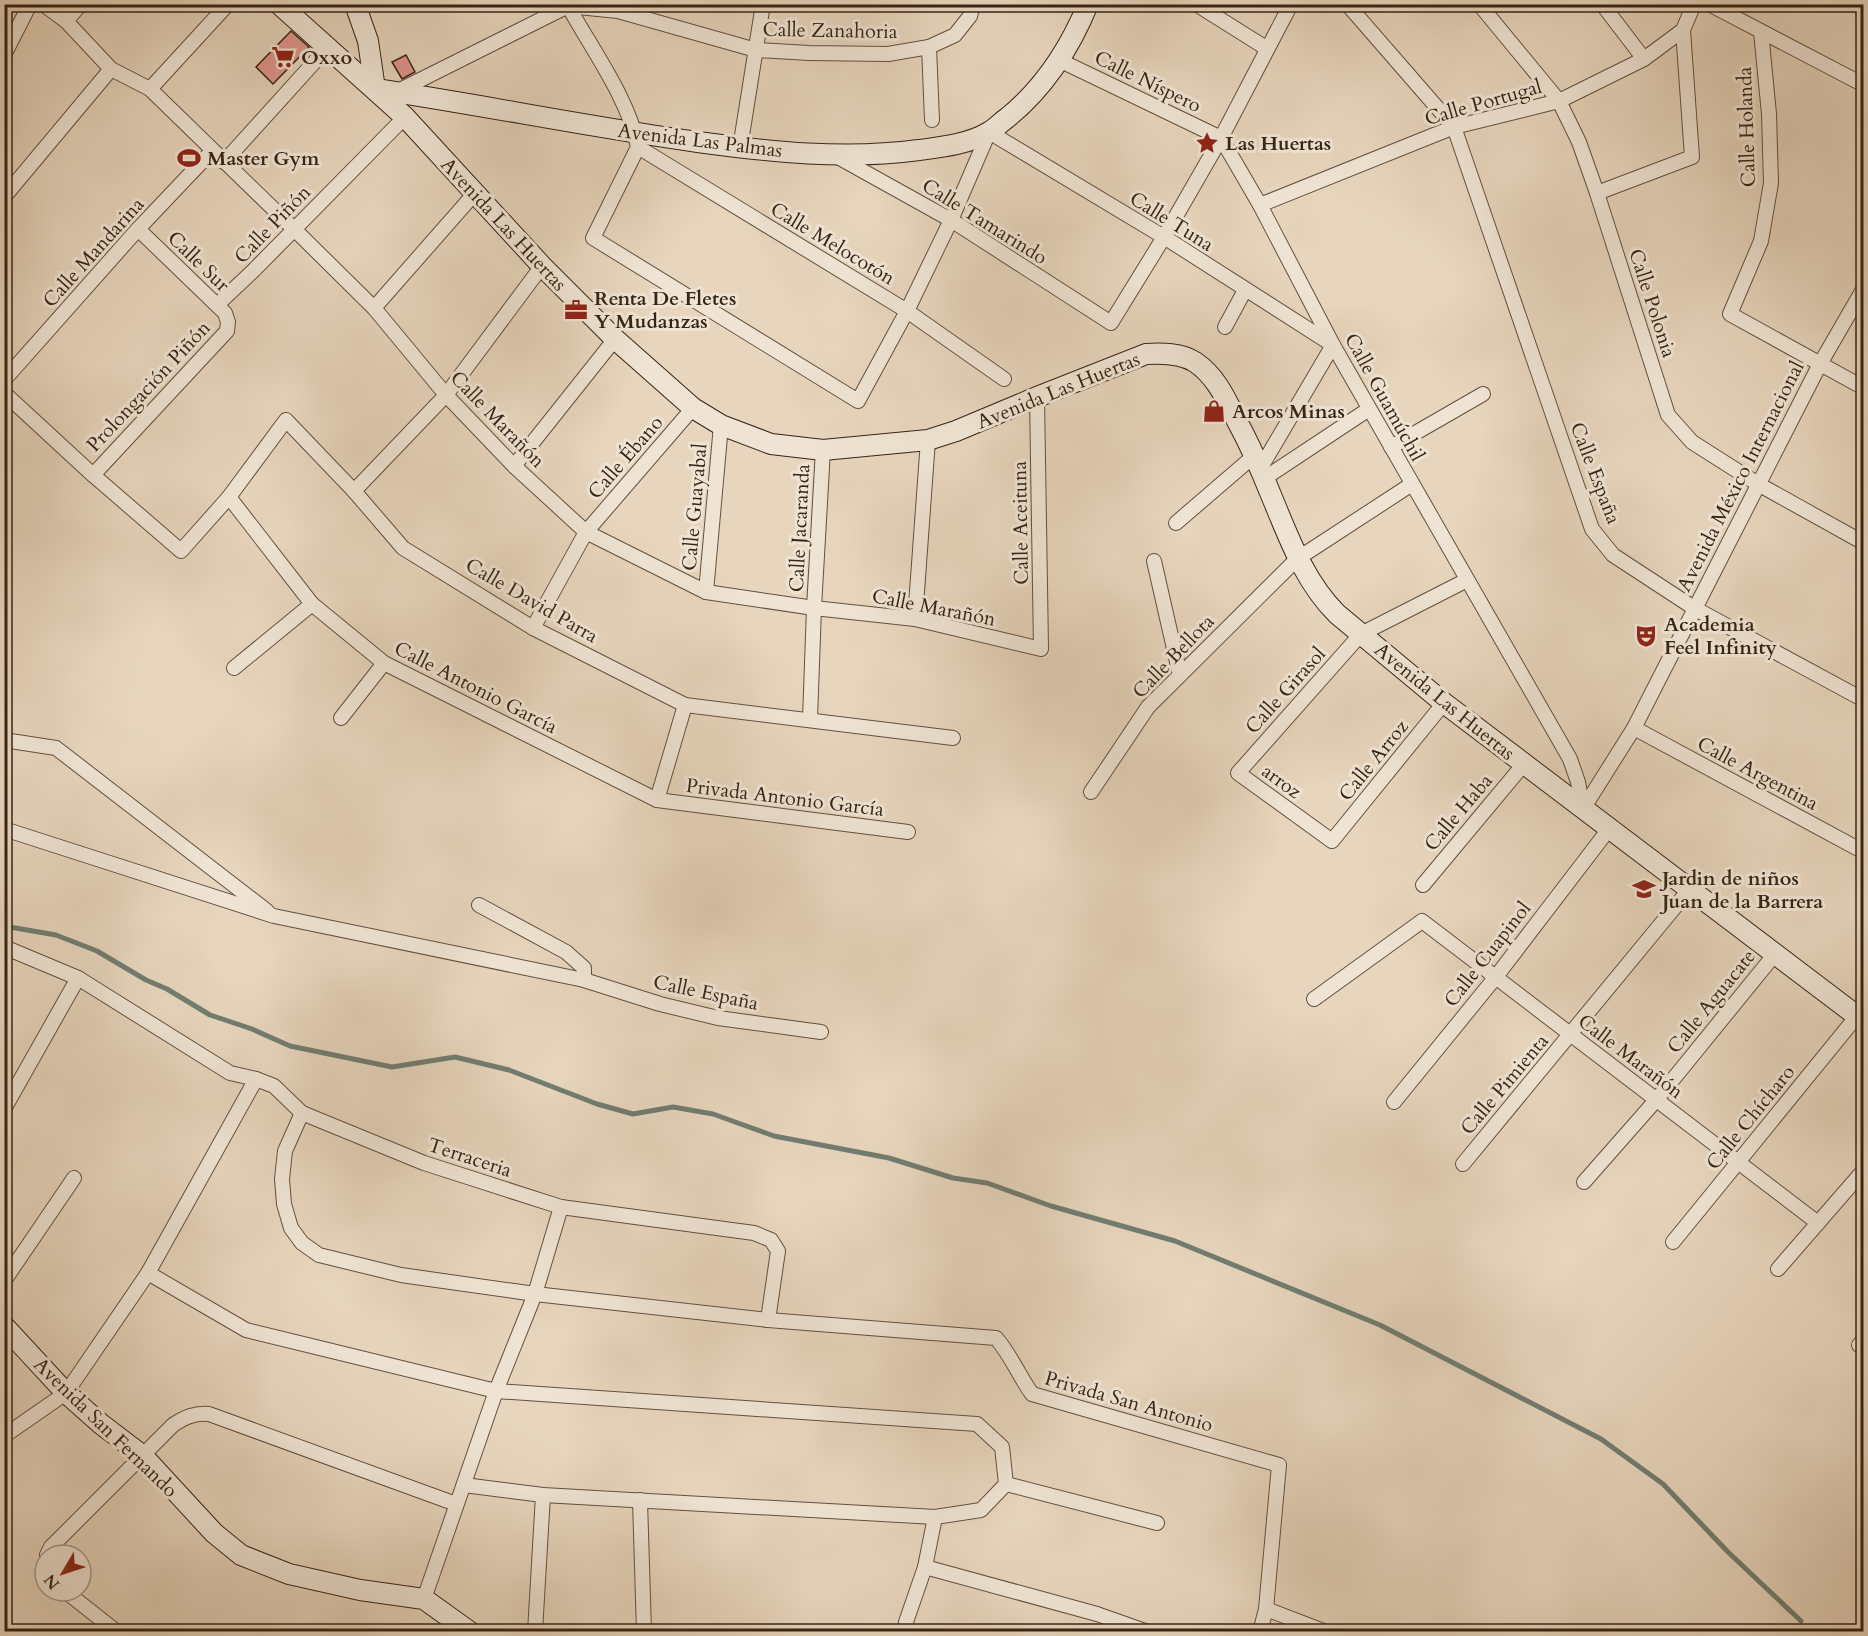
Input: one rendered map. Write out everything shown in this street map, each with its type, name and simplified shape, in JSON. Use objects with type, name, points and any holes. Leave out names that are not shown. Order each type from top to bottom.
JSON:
[{"type":"street","points":[[4,55],[30,4]]},
{"type":"street","name":"Calle Marañón","points":[[43,4],[66,21],[111,69],[150,89],[294,229],[374,308],[446,395],[514,466],[586,532],[706,592],[814,608],[915,619],[1041,649]]},
{"type":"street","points":[[66,21],[81,4]]},
{"type":"street","points":[[150,89],[228,4]]},
{"type":"street","points":[[279,4],[375,89]]},
{"type":"street","points":[[355,4],[368,41],[375,89]]},
{"type":"street","points":[[740,148],[763,4]]},
{"type":"street","name":"Calle Zanahoria","points":[[568,5],[618,10],[756,50],[809,54],[888,54],[929,47],[955,35],[970,16],[973,4]]},
{"type":"street","name":"Avenida Las Palmas","points":[[375,89],[636,140],[836,156],[886,154],[938,148],[989,132],[1038,89],[1077,31],[1088,4]]},
{"type":"street","points":[[1196,4],[1266,48]]},
{"type":"street","points":[[1164,237],[1221,138],[1291,4]]},
{"type":"street","points":[[1347,4],[1454,127]]},
{"type":"street","name":"Calle Polonia","points":[[1479,4],[1559,101],[1579,142],[1668,415],[1692,442],[1758,484],[1863,543]]},
{"type":"street","points":[[1602,4],[1644,59]]},
{"type":"street","points":[[1597,193],[1692,157],[1683,30],[1694,4]]},
{"type":"street","points":[[1709,4],[1863,85]]},
{"type":"street","points":[[396,92],[568,5],[616,90],[636,140],[593,238],[858,401],[907,311],[951,220],[989,132]]},
{"type":"street","name":"Calle Portugal","points":[[1260,205],[1454,127],[1559,101],[1644,59],[1683,30]]},
{"type":"street","name":"Calle Holanda","points":[[1761,32],[1769,114],[1771,183],[1761,240],[1730,314],[1863,388]]},
{"type":"street","points":[[224,162],[328,47]]},
{"type":"street","points":[[929,47],[932,120]]},
{"type":"street","name":"Calle Níspero","points":[[1059,60],[1221,138]]},
{"type":"street","points":[[4,197],[111,69]]},
{"type":"street","name":"Avenida Las Huertas","points":[[375,89],[405,117],[542,266],[615,339],[693,408],[721,425],[771,444],[823,450],[928,440],[956,431],[1146,354],[1177,355],[1193,360],[1204,369],[1224,394],[1260,468],[1298,559],[1324,601],[1444,703],[1860,1017]]},
{"type":"street","name":"Calle Piñón","points":[[217,306],[405,117]]},
{"type":"street","name":"Calle España","points":[[1454,127],[1592,529],[1613,555],[1694,608],[1863,700]]},
{"type":"street","name":"Calle Tuna","points":[[989,132],[1164,237],[1333,345]]},
{"type":"street","name":"Calle Guamúchil","points":[[1221,138],[1260,205],[1333,345],[1570,759],[1578,782],[1583,809]]},
{"type":"street","name":"Calle Melocotón","points":[[636,140],[907,311],[1004,379]]},
{"type":"street","name":"Calle Mandarina","points":[[4,380],[138,229],[212,151]]},
{"type":"street","name":"Calle Tamarindo","points":[[836,156],[951,220],[1111,323],[1164,237]]},
{"type":"street","points":[[374,308],[475,193]]},
{"type":"street","name":"Calle Sur","points":[[138,229],[225,313],[228,322]]},
{"type":"street","points":[[354,491],[446,395],[542,266]]},
{"type":"street","name":"Avenida México Internacional","points":[[1583,809],[1634,728],[1820,364],[1863,288]]},
{"type":"street","points":[[1225,327],[1245,290]]},
{"type":"street","name":"Prolongación Piñón","points":[[93,475],[227,331],[228,322]]},
{"type":"street","points":[[514,466],[615,339]]},
{"type":"street","points":[[1260,468],[1333,345]]},
{"type":"street","points":[[4,393],[93,475],[182,551],[229,497]]},
{"type":"street","points":[[1391,447],[1483,394]]},
{"type":"street","name":"Calle Aceituna","points":[[1037,397],[1041,649]]},
{"type":"street","name":"Calle Ébano","points":[[533,628],[586,532],[693,408]]},
{"type":"street","points":[[1176,524],[1260,468],[1370,409]]},
{"type":"street","name":"Calle David Parra","points":[[229,497],[286,420],[354,491],[403,548],[533,628],[685,705],[953,738]]},
{"type":"street","name":"Calle Guayabal","points":[[706,592],[721,425]]},
{"type":"street","points":[[915,619],[928,440]]},
{"type":"street","name":"Calle Jacaranda","points":[[810,719],[823,450]]},
{"type":"street","name":"Calle Bellota","points":[[1091,792],[1148,707],[1298,559],[1412,484]]},
{"type":"street","name":"Calle Antonio García","points":[[229,497],[312,604],[384,663],[657,800]]},
{"type":"street","points":[[1154,561],[1180,675]]},
{"type":"street","points":[[1361,634],[1467,580]]},
{"type":"street","points":[[234,668],[312,604]]},
{"type":"street","name":"Calle Girasol","points":[[1238,773],[1361,634]]},
{"type":"street","points":[[341,718],[384,663]]},
{"type":"street","name":"Calle Arroz","points":[[1332,841],[1444,703]]},
{"type":"street","points":[[657,800],[685,705]]},
{"type":"street","name":"Calle Argentina","points":[[1634,728],[1863,852]]},
{"type":"street","points":[[4,740],[56,748],[274,916]]},
{"type":"street","name":"Calle Haba","points":[[1423,885],[1524,764]]},
{"type":"street","name":"arroz","points":[[1238,773],[1332,841]]},
{"type":"street","name":"Privada Antonio García","points":[[657,800],[908,832]]},
{"type":"street","name":"Calle España","points":[[4,829],[274,916],[584,980],[660,1004],[718,1018],[821,1032]]},
{"type":"street","name":"Calle Cuapinol","points":[[1394,1102],[1495,978],[1609,829]]},
{"type":"street","name":"Calle Pimienta","points":[[1463,1164],[1689,890]]},
{"type":"street","points":[[479,905],[566,951],[584,968],[584,980]]},
{"type":"street","name":"Calle Marañón","points":[[1314,999],[1422,921],[1818,1223]]},
{"type":"street","name":"Terraceria","points":[[4,947],[78,978],[230,1073],[274,1086],[302,1113],[424,1163],[561,1208],[754,1233],[771,1240],[778,1251],[768,1320]]},
{"type":"street","name":"Calle Aguacate","points":[[1584,1182],[1656,1099],[1775,954]]},
{"type":"street","points":[[4,1109],[78,978]]},
{"type":"street","name":"Calle Chícharo","points":[[1672,1242],[1860,1017]]},
{"type":"street","points":[[4,1436],[66,1393],[148,1273],[256,1079]]},
{"type":"street","points":[[302,1113],[285,1151],[282,1179],[284,1204],[291,1228],[302,1243],[319,1255],[401,1275],[535,1294],[768,1320]]},
{"type":"street","points":[[1778,1269],[1863,1170]]},
{"type":"street","points":[[4,1281],[75,1179]]},
{"type":"street","points":[[424,1599],[496,1391],[535,1294],[561,1208]]},
{"type":"street","points":[[148,1273],[246,1330],[496,1391],[977,1424],[1002,1447],[1006,1484]]},
{"type":"street","name":"Privada San Antonio","points":[[768,1320],[996,1338],[1007,1351],[1032,1394],[1279,1465],[1266,1609]]},
{"type":"street","name":"Avenida San Fernando","points":[[4,1326],[66,1393],[101,1424],[143,1456],[214,1533],[242,1555],[289,1574],[360,1590],[424,1599],[470,1632]]},
{"type":"street","points":[[55,1543],[173,1425],[186,1416],[198,1413],[209,1414],[456,1504]]},
{"type":"street","points":[[464,1485],[543,1495],[935,1518],[981,1510],[1006,1484]]},
{"type":"street","points":[[1006,1484],[1157,1523]]},
{"type":"street","points":[[535,1632],[543,1495]]},
{"type":"street","points":[[640,1500],[644,1632]]},
{"type":"street","points":[[905,1632],[906,1622],[925,1567],[935,1518]]},
{"type":"street","points":[[925,1567],[1097,1614],[1148,1632]]},
{"type":"street","points":[[80,1603],[117,1632]]},
{"type":"street","points":[[1260,1632],[1266,1609],[1326,1632]]},
{"type":"building","name":"Oxxo","points":[[291,31],[309,47],[273,84],[256,67]]},
{"type":"building","points":[[406,55],[415,72],[402,79],[392,62]]},
{"type":"waterway","points":[[4,926],[56,935],[97,951],[210,1015],[252,1029],[290,1046],[392,1067],[455,1057],[509,1070],[597,1104],[633,1114],[673,1107],[713,1114],[774,1136],[889,1158],[953,1178],[987,1183],[1051,1206],[1175,1241],[1380,1325],[1601,1439],[1663,1484],[1728,1552],[1801,1621]]},
{"type":"place","name":"Oxxo","points":[[283,57]]},
{"type":"place","name":"Las Huertas","points":[[1207,143]]},
{"type":"place","name":"Master Gym","points":[[189,158]]},
{"type":"place","name":"Renta De Fletes Y Mudanzas","points":[[576,310]]},
{"type":"place","name":"Arcos Minas","points":[[1214,411]]},
{"type":"place","name":"Academia Feel Infinity","points":[[1646,636]]},
{"type":"place","name":"Jardin de niños Juan de la Barrera","points":[[1644,889]]}]
